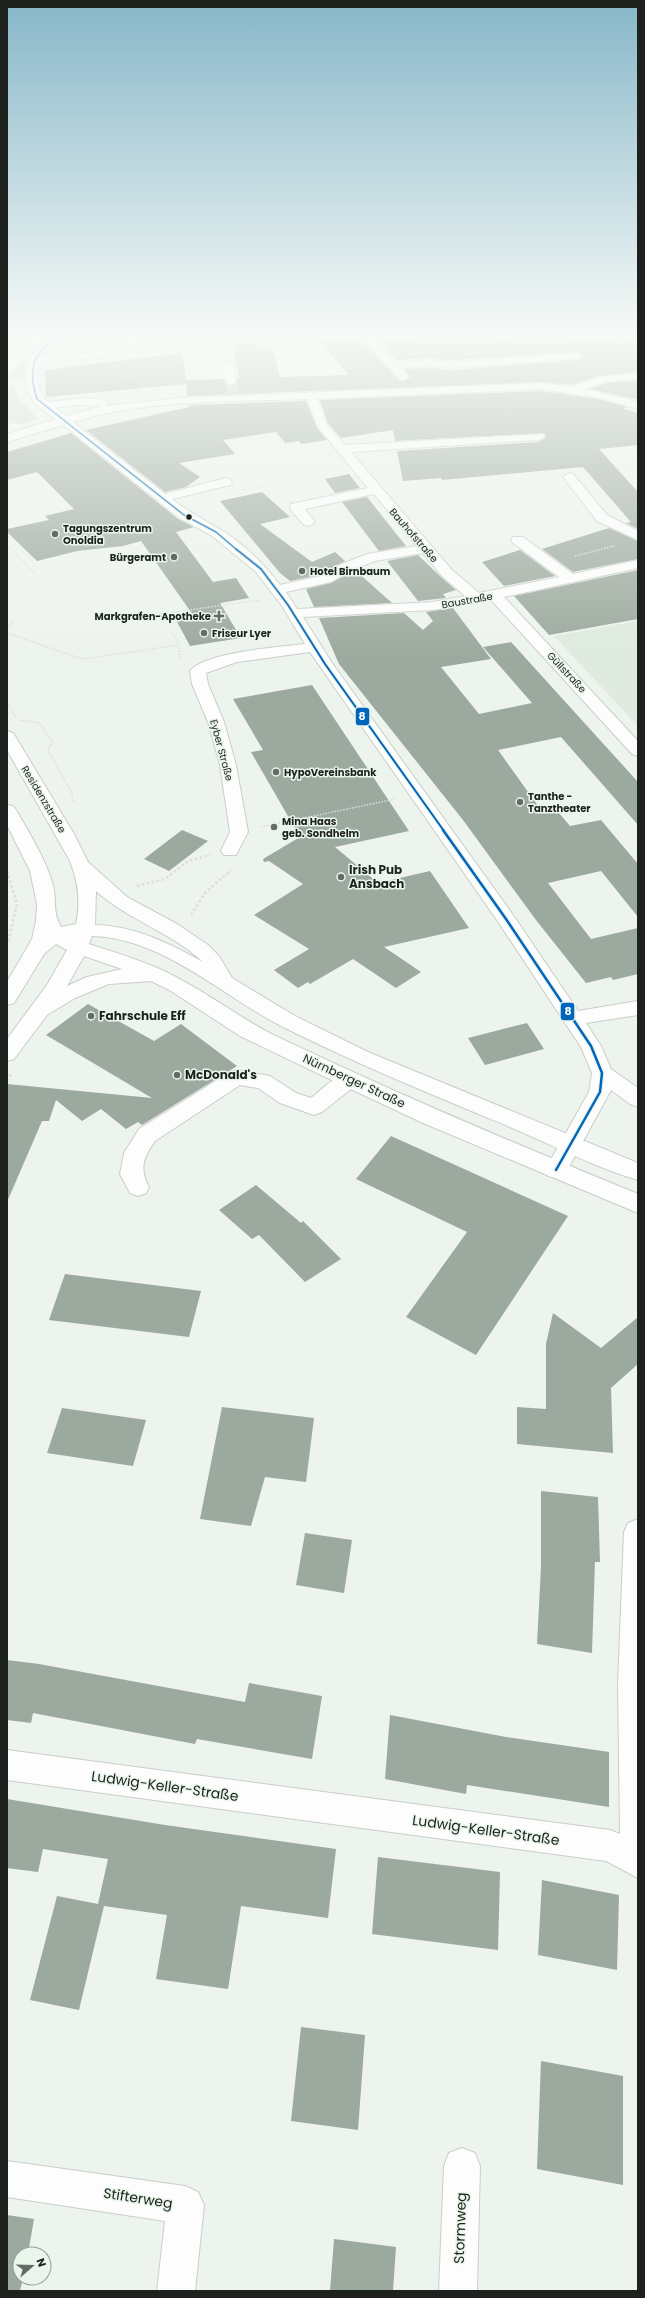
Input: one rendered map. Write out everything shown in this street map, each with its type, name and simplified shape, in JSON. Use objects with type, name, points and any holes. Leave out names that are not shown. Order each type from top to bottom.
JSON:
[{"type":"street","points":[[88,440],[184,515],[216,532],[261,569],[280,593],[313,647],[506,919],[591,1046],[602,1073],[600,1092],[556,1170]]},
{"type":"street","name":"Bauhofstraße","points":[[335,440],[447,573],[476,598]]},
{"type":"street","points":[[343,449],[475,440]]},
{"type":"street","points":[[162,498],[231,486],[214,470]]},
{"type":"street","points":[[569,477],[602,518],[638,536]]},
{"type":"street","points":[[309,522],[296,507],[376,490]]},
{"type":"street","points":[[518,540],[571,579]]},
{"type":"street","points":[[280,593],[326,580],[342,569],[372,557],[426,549]]},
{"type":"street","name":"Baustraße","points":[[293,613],[433,606],[494,595],[638,564]]},
{"type":"street","name":"Güllstraße","points":[[494,595],[558,662],[638,751]]},
{"type":"street","name":"Eyber Straße","points":[[239,832],[228,765],[216,722],[200,684],[198,671],[208,665],[225,660],[313,647]]},
{"type":"street","name":"Residenzstraße","points":[[7,736],[80,864]]},
{"type":"street","points":[[7,810],[41,872],[46,917],[55,935]]},
{"type":"street","points":[[230,851],[239,832]]},
{"type":"street","points":[[7,1054],[61,978],[78,948],[84,929],[88,902],[87,888],[80,864]]},
{"type":"street","name":"Nürnberger Straße","points":[[80,864],[102,886],[127,905],[181,935],[212,959],[226,983]]},
{"type":"street","points":[[7,998],[40,940],[46,917]]},
{"type":"street","name":"Nürnberger Straße","points":[[34,952],[55,935],[84,929],[112,931],[135,936],[156,945],[226,983],[288,1021],[361,1057],[638,1172]]},
{"type":"street","name":"Nürnberger Straße","points":[[55,935],[68,944],[78,948],[127,963],[161,977],[247,1031],[349,1080],[638,1204]]},
{"type":"street","name":"Nürnberger Straße","points":[[28,1024],[64,996],[98,981],[134,974],[161,977]]},
{"type":"street","points":[[572,1019],[638,1008]]},
{"type":"street","points":[[602,1073],[638,1099]]},
{"type":"street","points":[[138,1187],[131,1174],[135,1153],[147,1135],[237,1077],[263,1081],[288,1098],[314,1107],[349,1080]]},
{"type":"street","name":"Ludwig-Keller-Straße","points":[[637,1861],[633,1684],[638,1532]]},
{"type":"street","name":"Ludwig-Keller-Straße","points":[[7,1765],[610,1846],[637,1861]]},
{"type":"street","name":"Stormweg","points":[[458,2291],[462,2166]]},
{"type":"street","name":"Stifterweg","points":[[7,2179],[185,2205],[176,2291]]},
{"type":"path","points":[[250,489],[264,486]]},
{"type":"path","points":[[7,545],[35,573]]},
{"type":"path","points":[[548,563],[616,545]]},
{"type":"path","points":[[161,614],[280,593]]},
{"type":"path","points":[[7,628],[14,621]]},
{"type":"path","points":[[7,633],[82,659],[179,645],[173,634]]},
{"type":"path","points":[[7,702],[17,719],[40,722],[52,742],[48,750],[72,793],[75,807]]},
{"type":"path","points":[[239,832],[417,794]]},
{"type":"path","points":[[138,890],[133,887],[165,879],[188,861],[230,851],[231,870],[205,893],[181,935]]},
{"type":"path","points":[[7,871],[17,904],[7,946]]},
{"type":"shaded area","points":[[638,621],[638,726],[554,636]]},
{"type":"building","points":[[47,440],[80,440],[178,519],[194,527],[176,532],[213,582],[236,578],[249,598],[220,603],[241,638],[190,646],[175,618],[193,615],[141,541],[123,546],[77,551],[37,561],[7,532],[7,529],[49,520],[45,516],[74,509],[37,472],[7,480],[7,452]]},
{"type":"building","points":[[99,440],[223,440],[235,454],[179,463],[200,477],[186,487],[165,492]]},
{"type":"building","points":[[283,440],[325,440],[301,444],[299,441],[285,443]]},
{"type":"building","points":[[541,440],[638,440],[638,445],[599,449],[638,492],[638,529],[626,523],[631,522],[583,467],[442,480],[441,478],[403,481],[397,451],[539,442]]},
{"type":"building","points":[[349,474],[360,488],[335,493],[325,479]]},
{"type":"building","points":[[262,492],[290,517],[260,524],[312,562],[335,552],[345,561],[320,575],[290,581],[280,573],[220,501]]},
{"type":"building","points":[[367,497],[406,546],[379,551],[342,502]]},
{"type":"building","points":[[609,528],[638,541],[638,559],[573,572],[542,549]]},
{"type":"building","points":[[520,550],[555,576],[504,586],[482,562]]},
{"type":"building","points":[[418,555],[456,590],[443,594],[446,598],[418,601],[387,561]]},
{"type":"building","points":[[355,570],[392,603],[314,607],[306,589],[331,583]]},
{"type":"building","points":[[638,570],[638,619],[549,635],[514,596]]},
{"type":"building","points":[[453,608],[491,659],[441,667],[479,714],[532,703],[483,647],[511,642],[638,782],[638,825],[561,737],[498,750],[541,810],[554,807],[570,826],[601,820],[638,864],[638,917],[601,871],[548,883],[591,939],[638,928],[638,974],[613,980],[611,977],[586,983],[536,920],[463,820],[339,664],[319,618],[404,613],[423,630],[433,621],[426,612]]},
{"type":"building","points":[[312,685],[409,831],[335,847],[378,883],[430,871],[469,928],[384,947],[421,972],[396,988],[353,959],[310,984],[308,982],[298,988],[274,970],[309,949],[254,915],[303,884],[269,861],[264,862],[263,859],[300,837],[251,752],[263,750],[233,699]]},
{"type":"building","points":[[182,830],[208,841],[169,871],[144,859]]},
{"type":"building","points":[[88,1004],[154,1041],[181,1024],[237,1066],[142,1125],[138,1122],[126,1129],[101,1109],[82,1121],[56,1100],[49,1121],[42,1121],[7,1202],[7,1084],[152,1098],[46,1035]]},
{"type":"building","points":[[527,1023],[544,1049],[485,1065],[468,1038]]},
{"type":"building","points":[[391,1136],[568,1216],[476,1355],[406,1317],[467,1232],[356,1179]]},
{"type":"building","points":[[256,1185],[301,1223],[303,1221],[341,1259],[305,1282],[259,1235],[252,1239],[219,1210]]},
{"type":"building","points":[[65,1274],[201,1291],[189,1337],[49,1320]]},
{"type":"building","points":[[553,1313],[601,1348],[638,1317],[638,1364],[611,1388],[613,1453],[517,1444],[517,1407],[546,1409],[546,1344]]},
{"type":"building","points":[[222,1407],[314,1418],[306,1482],[265,1477],[251,1526],[200,1519]]},
{"type":"building","points":[[62,1408],[146,1420],[133,1466],[47,1453]]},
{"type":"building","points":[[541,1491],[598,1497],[600,1562],[595,1562],[592,1653],[537,1644],[541,1567]]},
{"type":"building","points":[[305,1533],[352,1540],[344,1593],[296,1585]]},
{"type":"building","points":[[7,1660],[39,1664],[245,1702],[249,1683],[322,1696],[312,1759],[197,1739],[195,1744],[33,1713],[31,1723],[7,1720]]},
{"type":"building","points":[[390,1715],[506,1737],[609,1752],[609,1807],[467,1785],[466,1794],[385,1779]]},
{"type":"building","points":[[7,1799],[165,1825],[336,1849],[328,1918],[241,1906],[228,1989],[156,1979],[167,1915],[104,1906],[79,2010],[30,2000],[57,1896],[98,1904],[108,1859],[43,1849],[38,1872],[7,1868]]},
{"type":"building","points":[[378,1857],[500,1872],[498,1950],[372,1934]]},
{"type":"building","points":[[542,1880],[619,1895],[617,1970],[538,1955]]},
{"type":"building","points":[[301,2027],[365,2035],[358,2130],[291,2121]]},
{"type":"building","points":[[541,2061],[623,2076],[623,2185],[537,2169]]},
{"type":"building","points":[[7,2215],[34,2219],[29,2246],[12,2246],[12,2286],[21,2286],[20,2291],[7,2291]]},
{"type":"building","points":[[334,2239],[396,2247],[393,2291],[330,2291]]},
{"type":"transit line","name":"8","points":[[89,440],[184,515],[216,532],[261,569],[288,605],[325,664],[506,919],[591,1046],[602,1073],[600,1092],[556,1170]]},
{"type":"place","name":"Tagungszentrum Onoldia","points":[[55,534]]},
{"type":"place","name":"Bürgeramt","points":[[174,557]]},
{"type":"place","name":"Hotel Birnbaum","points":[[302,571]]},
{"type":"place","name":"Markgrafen-Apotheke","points":[[219,616]]},
{"type":"place","name":"Friseur Lyer","points":[[204,633]]},
{"type":"place","name":"HypoVereinsbank","points":[[276,772]]},
{"type":"place","name":"Tanthe - Tanztheater","points":[[520,802]]},
{"type":"place","name":"Mina Haas geb. Sondhelm","points":[[274,827]]},
{"type":"place","name":"Irish Pub Ansbach","points":[[341,877]]},
{"type":"place","name":"Fahrschule Eff","points":[[91,1016]]},
{"type":"place","name":"McDonald's","points":[[177,1075]]}]
